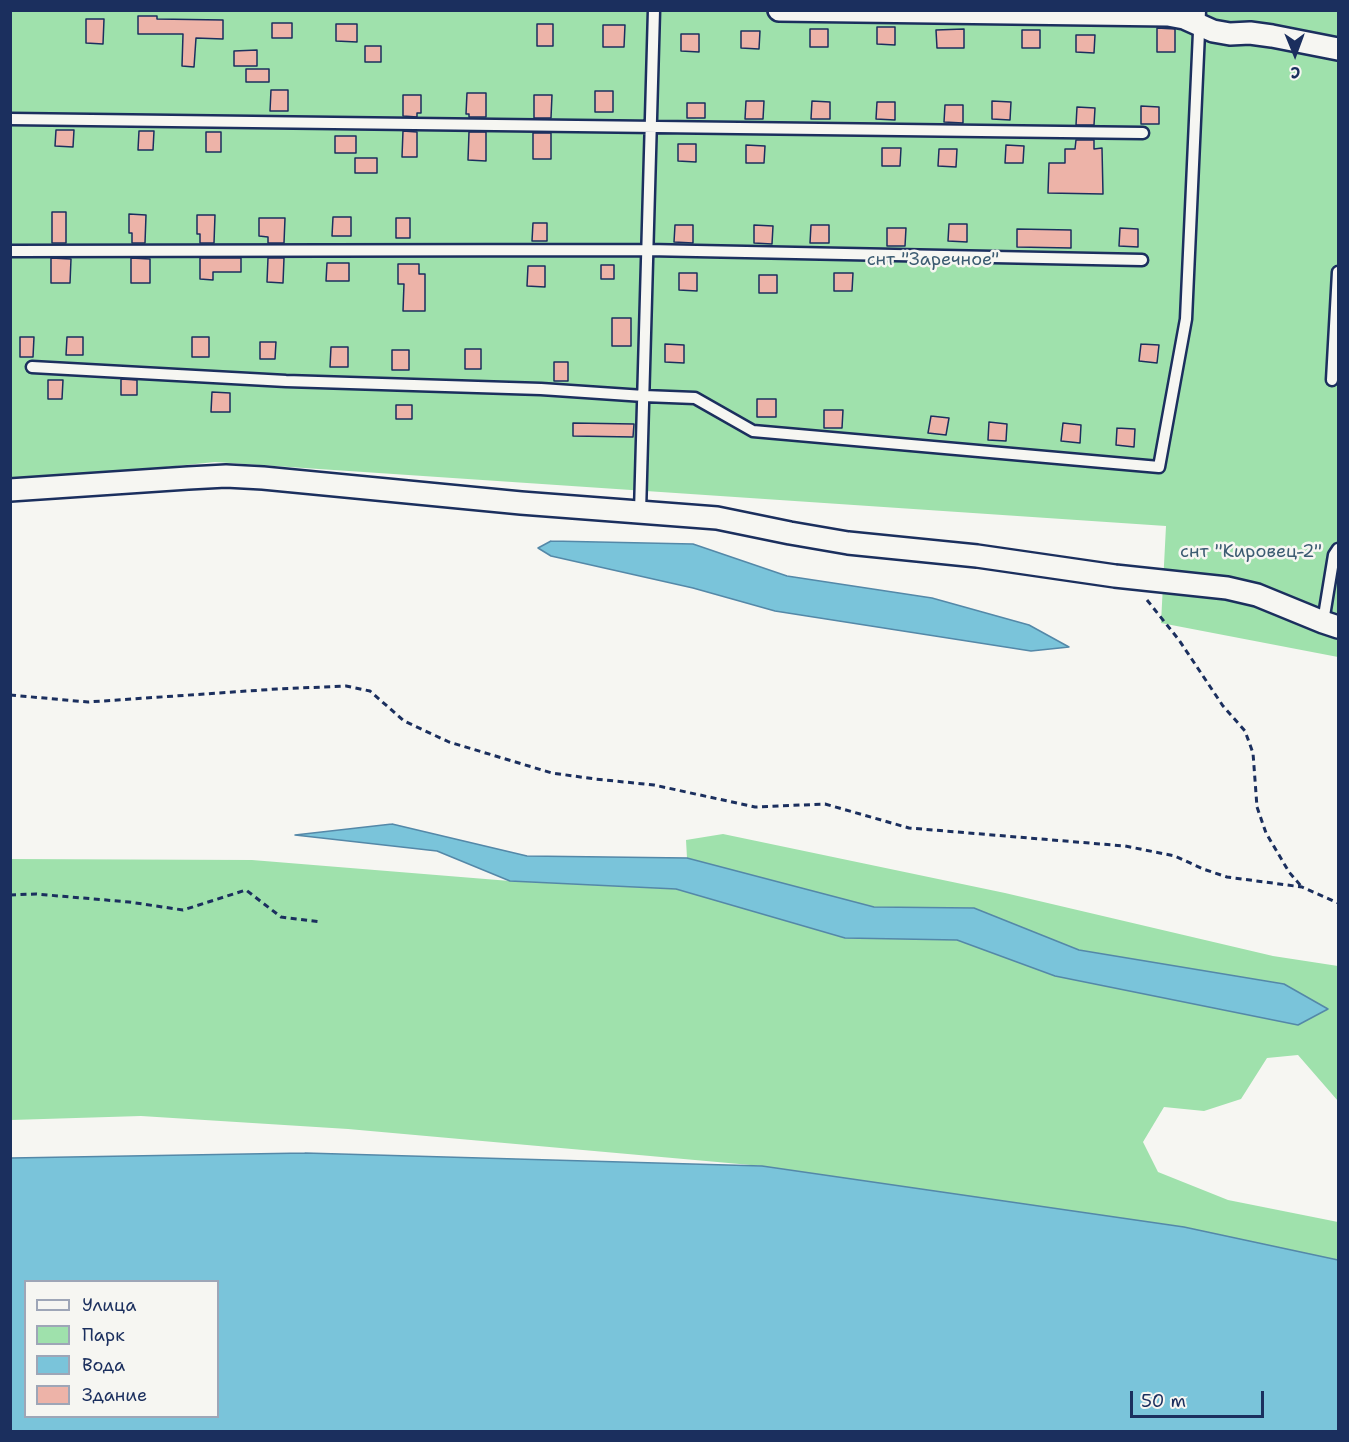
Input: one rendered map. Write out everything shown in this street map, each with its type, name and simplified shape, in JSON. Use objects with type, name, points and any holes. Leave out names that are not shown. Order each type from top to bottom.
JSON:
[{"type":"street","points":[[779,10],[1168,15],[1200,18],[1213,31],[1272,36],[1338,49]]},
{"type":"street","points":[[10,490],[226,476],[717,518],[848,543],[977,556],[1115,576],[1227,588],[1257,595],[1331,625]]},
{"type":"lane","points":[[640,512],[654,10]]},
{"type":"lane","points":[[32,367],[286,381],[542,389],[695,398],[753,431],[1159,467],[1186,319],[1200,18]]},
{"type":"lane","points":[[10,119],[1143,133]]},
{"type":"lane","points":[[11,251],[647,250],[1142,260]]},
{"type":"lane","points":[[1332,380],[1338,272]]},
{"type":"lane","points":[[1331,625],[1334,555],[1338,549]]},
{"type":"path","points":[[1145,597],[1179,640],[1223,706],[1245,731],[1253,753],[1257,807],[1266,833],[1289,872],[1302,887]]},
{"type":"path","points":[[10,695],[88,702],[277,688],[346,686],[370,691],[404,721],[449,742],[552,772],[654,785],[755,807],[825,804],[909,828],[1125,846],[1175,856],[1227,877],[1302,887],[1338,903]]},
{"type":"path","points":[[10,895],[36,894],[129,902],[183,910],[246,890],[281,917],[321,922]]},
{"type":"green space","name":"снт \"Заречное\"","points":[[10,11],[1338,11],[1338,657],[1161,623],[1166,526],[215,462],[11,483]]},
{"type":"green space","points":[[723,834],[1005,893],[1273,956],[1338,966],[1338,1101],[1298,1055],[1267,1058],[1241,1099],[1204,1111],[1164,1107],[1143,1142],[1158,1172],[1228,1200],[1338,1222],[1338,1260],[1184,1227],[762,1166],[348,1129],[141,1116],[11,1120],[10,859],[252,860],[510,881],[676,889],[845,938],[957,940],[1055,976],[1327,1009],[1284,984],[1079,950],[974,908],[874,907],[687,858],[686,840]]},
{"type":"water","points":[[551,541],[693,544],[787,576],[932,598],[1029,625],[1069,647],[1031,651],[775,611],[693,588],[551,556],[538,548]]},
{"type":"water","points":[[392,824],[527,856],[687,858],[874,907],[974,908],[1079,950],[1284,984],[1328,1009],[1298,1025],[1055,976],[957,940],[845,938],[676,889],[510,881],[437,851],[295,835]]},
{"type":"water","points":[[305,1153],[762,1166],[1184,1227],[1338,1260],[1338,1431],[11,1431],[11,1158]]},
{"type":"building","points":[[138,16],[157,16],[157,19],[223,20],[223,39],[196,38],[194,67],[182,66],[183,34],[138,34]]},
{"type":"building","points":[[86,19],[104,19],[103,44],[86,43]]},
{"type":"building","points":[[272,23],[292,23],[292,38],[272,38]]},
{"type":"building","points":[[336,24],[357,24],[357,42],[336,41]]},
{"type":"building","points":[[537,24],[553,24],[553,46],[537,46]]},
{"type":"building","points":[[603,25],[625,25],[624,47],[603,47]]},
{"type":"building","points":[[877,27],[895,27],[895,45],[877,44]]},
{"type":"building","points":[[1157,28],[1175,29],[1175,52],[1157,52]]},
{"type":"building","points":[[810,29],[828,29],[828,47],[810,47]]},
{"type":"building","points":[[964,29],[964,48],[937,48],[936,30]]},
{"type":"building","points":[[1022,30],[1040,30],[1040,48],[1022,48]]},
{"type":"building","points":[[741,31],[760,31],[759,49],[741,48]]},
{"type":"building","points":[[681,34],[699,34],[699,52],[681,51]]},
{"type":"building","points":[[1076,35],[1095,35],[1094,53],[1076,52]]},
{"type":"building","points":[[365,46],[381,46],[381,62],[365,62]]},
{"type":"building","points":[[257,50],[257,66],[234,66],[234,51]]},
{"type":"building","points":[[246,69],[269,69],[269,82],[246,82]]},
{"type":"building","points":[[271,90],[288,90],[288,111],[270,111]]},
{"type":"building","points":[[595,91],[613,91],[613,112],[595,112]]},
{"type":"building","points":[[467,93],[486,93],[486,117],[469,117],[469,114],[466,114]]},
{"type":"building","points":[[403,95],[421,95],[421,113],[417,113],[417,117],[403,116]]},
{"type":"building","points":[[534,95],[552,95],[551,118],[534,118]]},
{"type":"building","points":[[746,101],[764,101],[763,119],[745,119]]},
{"type":"building","points":[[812,101],[830,102],[830,119],[811,119]]},
{"type":"building","points":[[992,101],[1011,102],[1010,120],[992,119]]},
{"type":"building","points":[[877,102],[895,102],[895,120],[876,119]]},
{"type":"building","points":[[687,103],[705,103],[705,118],[687,118]]},
{"type":"building","points":[[945,105],[963,105],[963,123],[944,122]]},
{"type":"building","points":[[1141,106],[1159,107],[1159,124],[1141,124]]},
{"type":"building","points":[[1077,107],[1095,108],[1094,125],[1076,125]]},
{"type":"building","points":[[56,130],[74,130],[73,147],[55,146]]},
{"type":"building","points":[[139,131],[154,131],[153,150],[138,150]]},
{"type":"building","points":[[403,131],[417,132],[417,157],[402,157]]},
{"type":"building","points":[[206,132],[221,132],[221,152],[206,152]]},
{"type":"building","points":[[469,132],[486,132],[486,161],[468,160]]},
{"type":"building","points":[[533,133],[551,133],[551,159],[533,159]]},
{"type":"building","points":[[335,136],[356,136],[356,153],[335,153]]},
{"type":"building","points":[[1076,140],[1094,140],[1094,149],[1102,148],[1103,194],[1048,193],[1049,163],[1065,163],[1065,149],[1075,149]]},
{"type":"building","points":[[678,144],[696,144],[696,162],[678,161]]},
{"type":"building","points":[[746,145],[765,146],[764,163],[746,163]]},
{"type":"building","points":[[1006,145],[1024,146],[1023,163],[1005,163]]},
{"type":"building","points":[[882,148],[901,148],[900,166],[882,166]]},
{"type":"building","points":[[939,149],[957,149],[956,167],[938,166]]},
{"type":"building","points":[[355,158],[377,158],[377,173],[355,173]]},
{"type":"building","points":[[52,212],[66,212],[66,243],[52,243]]},
{"type":"building","points":[[129,214],[146,215],[145,243],[132,243],[132,233],[129,233]]},
{"type":"building","points":[[197,215],[215,215],[214,243],[200,243],[200,234],[197,234]]},
{"type":"building","points":[[333,217],[351,217],[351,236],[332,236]]},
{"type":"building","points":[[259,218],[285,218],[284,243],[268,243],[268,237],[259,236]]},
{"type":"building","points":[[396,218],[410,218],[410,238],[396,238]]},
{"type":"building","points":[[533,223],[547,223],[547,241],[532,241]]},
{"type":"building","points":[[949,224],[967,224],[967,242],[948,241]]},
{"type":"building","points":[[675,225],[693,225],[693,243],[674,242]]},
{"type":"building","points":[[754,225],[773,226],[772,244],[754,243]]},
{"type":"building","points":[[811,225],[829,225],[829,243],[810,243]]},
{"type":"building","points":[[887,228],[906,228],[905,246],[887,246]]},
{"type":"building","points":[[1120,228],[1138,229],[1138,247],[1119,246]]},
{"type":"building","points":[[1017,229],[1071,230],[1071,248],[1017,247]]},
{"type":"building","points":[[51,258],[71,259],[70,283],[51,283]]},
{"type":"building","points":[[131,258],[150,259],[150,283],[131,283]]},
{"type":"building","points":[[200,258],[241,258],[241,272],[213,272],[213,280],[200,279]]},
{"type":"building","points":[[268,258],[284,258],[283,283],[267,282]]},
{"type":"building","points":[[327,263],[349,263],[349,281],[326,281]]},
{"type":"building","points":[[398,264],[419,264],[419,274],[425,274],[425,311],[403,311],[404,284],[398,284]]},
{"type":"building","points":[[601,265],[614,265],[614,279],[601,279]]},
{"type":"building","points":[[528,266],[545,266],[545,287],[527,286]]},
{"type":"building","points":[[679,273],[697,273],[697,291],[679,290]]},
{"type":"building","points":[[834,273],[853,273],[852,291],[834,291]]},
{"type":"building","points":[[759,275],[777,275],[777,293],[759,293]]},
{"type":"building","points":[[612,318],[631,318],[631,346],[612,346]]},
{"type":"building","points":[[20,337],[34,337],[33,357],[20,357]]},
{"type":"building","points":[[67,337],[83,337],[83,355],[66,355]]},
{"type":"building","points":[[192,337],[209,337],[209,357],[192,357]]},
{"type":"building","points":[[260,342],[276,342],[275,359],[260,359]]},
{"type":"building","points":[[665,344],[684,345],[684,363],[665,362]]},
{"type":"building","points":[[1141,344],[1159,345],[1157,363],[1139,361]]},
{"type":"building","points":[[331,347],[348,347],[348,367],[330,367]]},
{"type":"building","points":[[465,349],[481,349],[481,369],[465,369]]},
{"type":"building","points":[[392,350],[409,350],[409,370],[392,370]]},
{"type":"building","points":[[554,362],[568,362],[568,381],[554,381]]},
{"type":"building","points":[[121,379],[137,380],[137,395],[121,395]]},
{"type":"building","points":[[48,380],[63,380],[62,399],[48,399]]},
{"type":"building","points":[[212,392],[230,393],[230,412],[211,412]]},
{"type":"building","points":[[757,399],[776,399],[776,417],[757,417]]},
{"type":"building","points":[[396,405],[412,405],[412,419],[396,419]]},
{"type":"building","points":[[824,410],[843,410],[842,428],[824,428]]},
{"type":"building","points":[[931,416],[949,418],[946,435],[928,433]]},
{"type":"building","points":[[989,422],[1007,424],[1006,441],[988,440]]},
{"type":"building","points":[[573,423],[634,424],[633,437],[573,436]]},
{"type":"building","points":[[1063,423],[1081,425],[1080,443],[1061,441]]},
{"type":"building","points":[[1117,428],[1135,429],[1134,447],[1116,445]]},
{"type":"park label","name":"снт \"Кировец-2\"","points":[[1251,552]]}]
